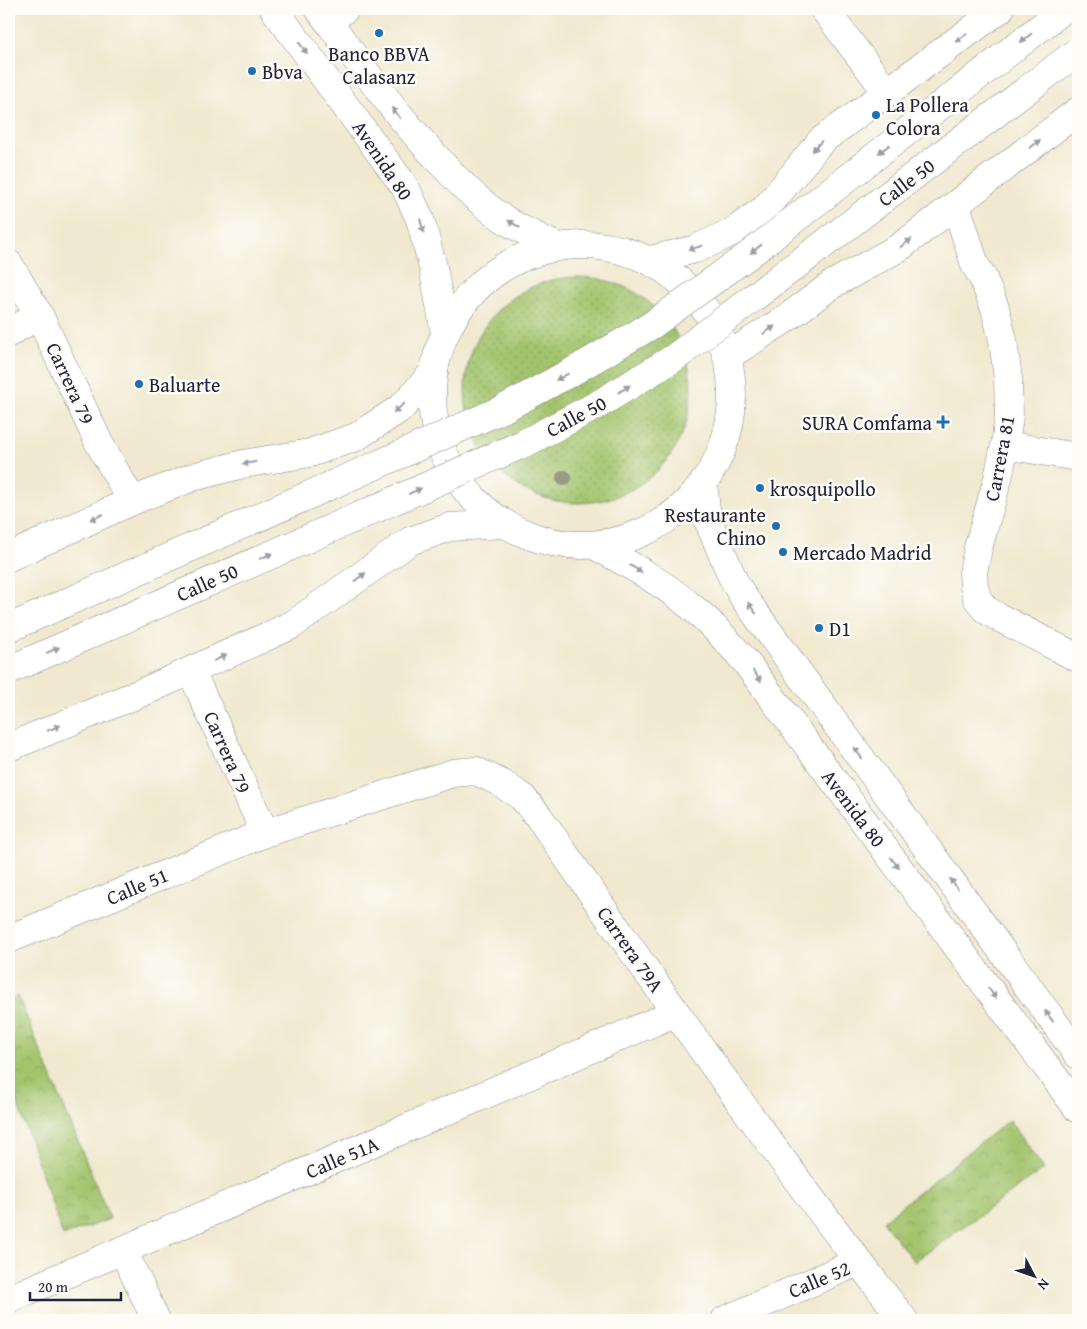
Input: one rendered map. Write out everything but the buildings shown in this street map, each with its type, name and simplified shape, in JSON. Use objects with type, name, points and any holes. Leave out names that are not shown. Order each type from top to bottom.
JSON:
[{"type":"main road","name":"Avenida 80","points":[[274,9],[405,186],[420,219],[433,267],[445,333]]},
{"type":"main road","points":[[824,9],[887,92]]},
{"type":"main road","points":[[650,260],[696,248],[734,231],[766,208],[821,141],[1000,9]]},
{"type":"main road","name":"Calle 50","points":[[9,628],[503,408],[577,369],[652,325],[750,254],[1064,9]]},
{"type":"main road","name":"Avenida 80","points":[[331,13],[380,92],[410,129],[454,177],[512,224],[557,247]]},
{"type":"main road","name":"Calle 50","points":[[9,670],[525,443],[599,404],[674,358],[1078,51]]},
{"type":"main road","points":[[728,356],[784,320],[833,284],[900,247],[1078,111]]},
{"type":"main road","name":"Carrera 81","points":[[956,205],[975,265],[982,276],[995,308],[1003,340],[1008,379],[1009,416],[1005,445],[973,573],[977,598],[985,608],[998,617],[1078,658]]},
{"type":"main road","points":[[589,244],[620,249],[650,260],[685,284],[712,317],[728,356],[732,389],[730,423],[720,454],[703,483],[673,514],[636,535],[594,545],[562,544],[532,537],[504,524],[480,506],[461,484],[446,459],[436,432],[433,412],[433,373],[438,353],[445,333],[464,302],[490,276],[522,258],[557,247],[589,244]]},
{"type":"main road","name":"Carrera 79","points":[[9,264],[39,315],[99,443],[132,501]]},
{"type":"main road","points":[[9,333],[39,315]]},
{"type":"main road","points":[[9,557],[132,501],[194,477],[243,464],[310,453],[356,437],[401,408],[433,373]]},
{"type":"main road","points":[[1005,445],[1078,457]]},
{"type":"main road","name":"Avenida 80","points":[[703,483],[707,518],[734,581],[744,598],[1078,1055]]},
{"type":"main road","points":[[9,747],[191,671],[292,625],[410,541],[450,526],[504,524]]},
{"type":"main road","name":"Avenida 80","points":[[594,545],[668,589],[688,604],[721,634],[746,661],[1078,1109]]},
{"type":"main road","name":"Carrera 79","points":[[191,671],[265,833]]},
{"type":"main road","name":"Carrera 79A","points":[[265,833],[453,773],[476,771],[501,782],[522,797],[539,817],[675,1013],[858,1262],[904,1320]]},
{"type":"main road","name":"Calle 51","points":[[9,939],[265,833]]},
{"type":"main road","name":"Calle 51A","points":[[9,1299],[675,1013]]},
{"type":"main road","points":[[123,1250],[156,1320]]},
{"type":"main road","name":"Calle 52","points":[[725,1320],[858,1262]]},
{"type":"green space","points":[[578,277],[600,279],[631,290],[658,310],[678,337],[689,368],[691,390],[689,412],[678,443],[658,470],[631,490],[600,501],[578,503],[556,501],[525,490],[498,470],[478,443],[467,412],[465,390],[467,368],[478,337],[498,310],[525,290],[556,279]]},
{"type":"green space","points":[[18,996],[110,1219],[63,1236],[9,1078],[9,1000]]},
{"type":"green space","points":[[1009,1120],[1044,1169],[914,1262],[883,1221]]},
{"type":"place","name":"Banco BBVA Calasanz","points":[[379,33]]},
{"type":"place","name":"Bbva","points":[[252,71]]},
{"type":"place","name":"La Pollera Colora","points":[[876,115]]},
{"type":"place","name":"Baluarte","points":[[139,384]]},
{"type":"place","name":"SURA Comfama","points":[[943,422]]},
{"type":"place","name":"krosquipollo","points":[[760,488]]},
{"type":"place","name":"Restaurante Chino","points":[[776,526]]},
{"type":"place","name":"Mercado Madrid","points":[[783,552]]},
{"type":"place","name":"D1","points":[[819,628]]}]
